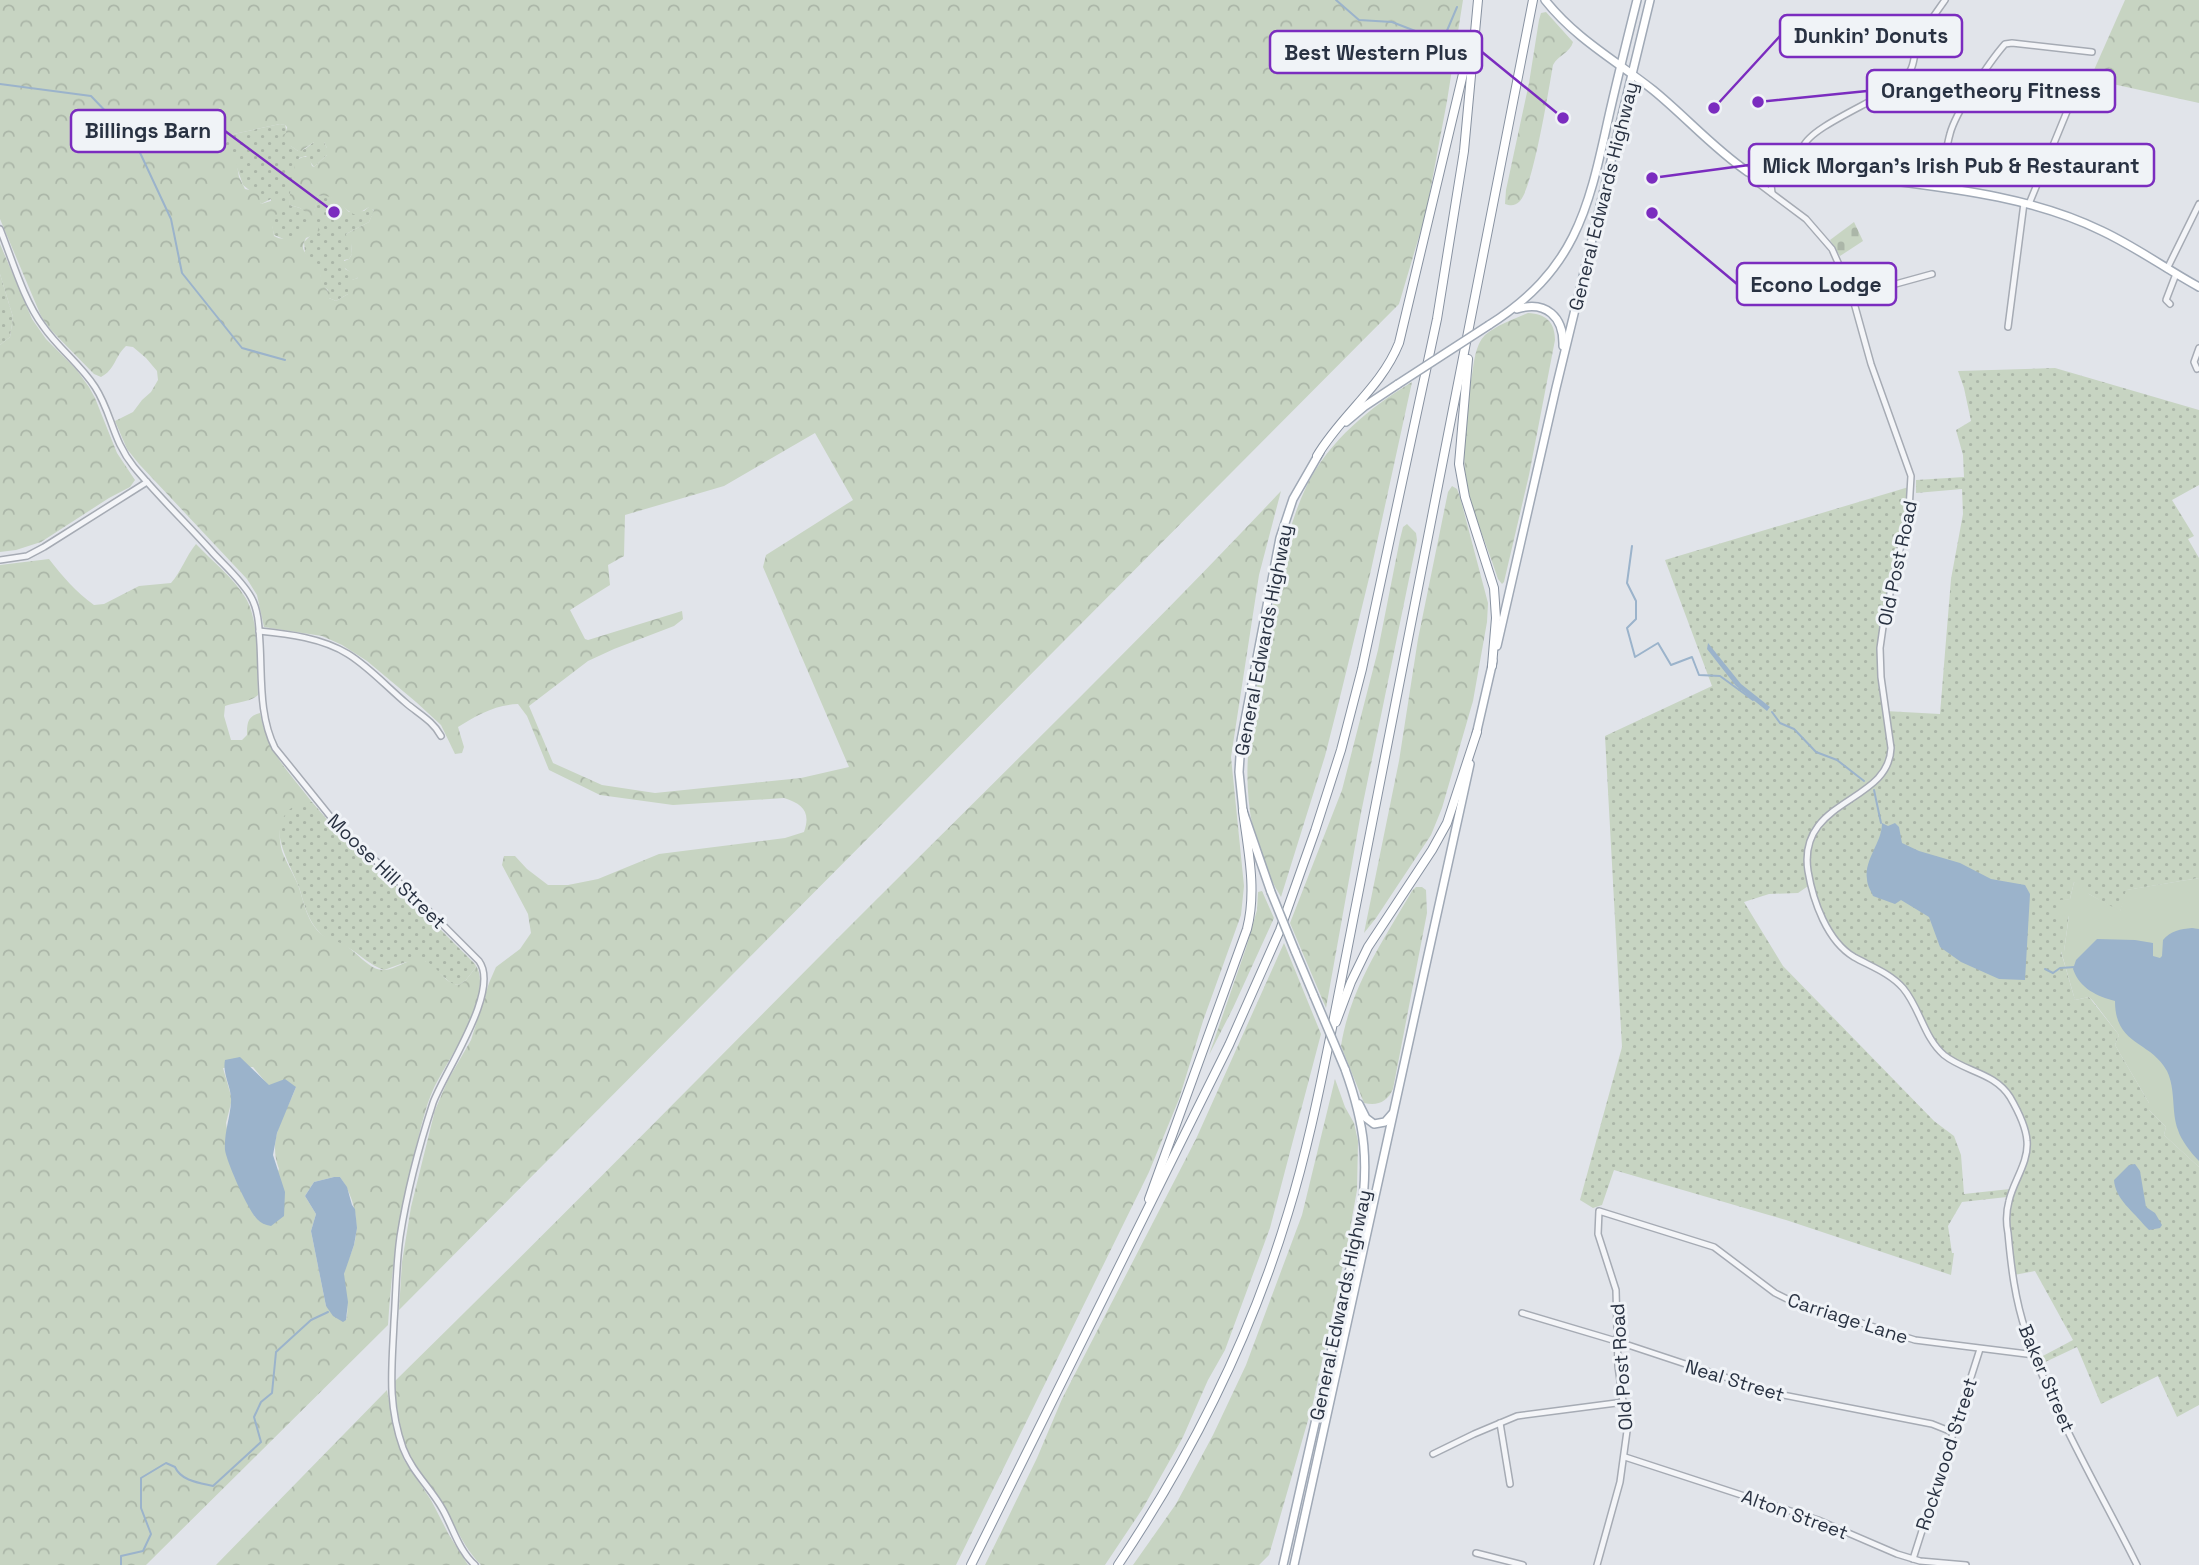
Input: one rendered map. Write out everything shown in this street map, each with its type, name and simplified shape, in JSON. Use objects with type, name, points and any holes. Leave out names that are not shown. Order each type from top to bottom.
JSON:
[{"type":"highway","points":[[971,1565],[1229,1045],[1272,948],[1305,861],[1340,750],[1371,628],[1445,277],[1464,151],[1478,0]]},
{"type":"highway","points":[[1118,1565],[1164,1494],[1223,1382],[1256,1307],[1300,1173],[1315,1111],[1533,0]]},
{"type":"highway","points":[[1317,456],[1337,426],[1380,378],[1399,344],[1477,16]]},
{"type":"highway","points":[[1469,330],[1459,464],[1465,497],[1494,588],[1496,621],[1492,666]]},
{"type":"highway","points":[[1329,1038],[1368,947],[1443,831],[1477,732]]},
{"type":"highway","points":[[1141,1222],[1247,929],[1252,881],[1243,811]]},
{"type":"main road","name":"Old Post Road","points":[[1545,0],[1570,29],[1681,114],[1748,172]]},
{"type":"main road","name":"General Edwards Highway","points":[[1283,1565],[1358,1233],[1366,1185],[1364,1135],[1345,1069],[1271,892],[1243,811],[1240,772],[1242,731],[1275,556],[1293,499],[1317,456],[1350,419],[1398,384],[1509,313],[1528,297],[1565,251],[1579,226],[1592,189],[1637,0]]},
{"type":"main road","name":"General Edwards Highway","points":[[1294,1565],[1492,666],[1650,0]]},
{"type":"main road","points":[[1748,172],[1763,175],[1842,175],[1942,188],[2026,203],[2102,230],[2199,287]]},
{"type":"main road","points":[[1509,313],[1522,307],[1536,307],[1550,312],[1558,321],[1563,342],[1556,388]]},
{"type":"main road","points":[[1351,1088],[1365,1116],[1372,1123],[1385,1122],[1395,1107]]},
{"type":"street","points":[[1801,174],[1804,145],[1812,135],[1885,93],[1906,77],[1914,66],[1917,43],[1945,0]]},
{"type":"street","points":[[1942,188],[1951,128],[1962,107],[2005,44],[2092,52]]},
{"type":"street","points":[[2008,327],[2026,203],[2068,109]]},
{"type":"street","name":"Old Post Road","points":[[1748,172],[1806,219],[1825,238],[1839,262],[1852,296],[1871,364],[1908,464],[1912,486],[1903,540],[1884,620],[1881,648],[1881,677],[1891,748],[1890,759],[1881,776],[1834,809],[1816,828],[1807,858],[1814,895]]},
{"type":"street","points":[[1772,193],[1774,175]]},
{"type":"street","points":[[2167,269],[2199,204]]},
{"type":"street","name":"Moose Hill Street","points":[[0,229],[36,316],[94,386],[119,445],[147,482],[253,600],[259,631],[265,719],[275,748],[338,826],[417,899],[479,961],[484,971],[479,1005],[434,1101],[411,1181],[398,1258],[390,1377],[393,1409],[404,1450],[416,1473],[443,1510],[462,1549],[475,1565]]},
{"type":"street","points":[[1852,296],[1932,274]]},
{"type":"street","points":[[2170,304],[2166,300],[2176,274]]},
{"type":"street","points":[[2197,369],[2194,362],[2199,348]]},
{"type":"street","points":[[0,560],[30,555],[147,482]]},
{"type":"street","points":[[259,631],[308,638],[349,655],[433,724],[441,736]]},
{"type":"street","name":"Baker Street","points":[[1814,895],[1828,930],[1842,949],[1899,984],[1909,995],[1933,1041],[1943,1054],[1991,1078],[2012,1101],[2025,1131],[2027,1144],[2009,1201],[2007,1231],[2019,1308],[2035,1355],[2063,1418],[2137,1565]]},
{"type":"street","name":"Old Post Road","points":[[1597,1565],[1617,1497],[1627,1431],[1616,1341],[1616,1290],[1598,1234],[1599,1211]]},
{"type":"street","name":"Carriage Lane","points":[[1599,1211],[1714,1247],[1775,1293],[1789,1300],[1914,1340],[2035,1355]]},
{"type":"street","name":"Neal Street","points":[[1522,1313],[1773,1393],[1932,1424],[1952,1432]]},
{"type":"street","name":"Rockwood Street","points":[[1913,1559],[1980,1349]]},
{"type":"street","points":[[1433,1454],[1517,1416],[1624,1402]]},
{"type":"street","points":[[1500,1423],[1510,1484]]},
{"type":"street","name":"Alton Street","points":[[1625,1457],[1818,1520],[1896,1554],[1913,1559],[1966,1565]]},
{"type":"street","points":[[1476,1553],[1523,1565]]},
{"type":"green space","points":[[0,0],[1463,0],[1426,213],[1399,304],[399,1310],[402,1262],[411,1207],[435,1110],[448,1080],[471,1040],[496,967],[520,949],[531,933],[528,914],[502,865],[504,856],[515,856],[548,885],[568,885],[598,879],[659,854],[785,838],[804,832],[806,814],[801,806],[784,798],[673,805],[600,795],[549,770],[527,716],[518,704],[486,711],[458,727],[464,747],[462,753],[455,754],[441,725],[367,661],[322,636],[264,627],[257,595],[247,579],[139,464],[127,449],[115,421],[133,412],[151,392],[158,380],[157,371],[133,347],[126,346],[106,374],[101,377],[94,374],[50,329],[41,316],[0,219]],"holes":[[[280,124],[287,127],[286,133],[281,136],[282,140],[298,151],[314,142],[324,142],[327,148],[327,155],[314,167],[309,157],[296,160],[290,205],[313,217],[318,196],[324,196],[334,199],[356,215],[369,207],[374,210],[369,222],[346,234],[352,254],[342,262],[342,266],[358,278],[348,281],[348,294],[336,301],[329,298],[330,293],[322,282],[317,263],[303,248],[306,238],[318,233],[318,227],[309,225],[284,239],[274,236],[271,216],[279,214],[282,205],[277,199],[261,204],[258,192],[245,189],[239,177],[236,160],[225,146],[229,135]],[[815,433],[853,500],[766,555],[763,567],[849,767],[801,778],[655,793],[602,785],[553,763],[529,706],[588,661],[674,626],[683,619],[682,611],[585,639],[570,610],[610,585],[608,565],[624,556],[625,515],[724,486]]]},
{"type":"green space","points":[[2125,0],[2199,0],[2199,103],[2090,79]]},
{"type":"green space","points":[[1546,12],[1573,42],[1553,65],[1530,178],[1520,201],[1509,205],[1505,204],[1506,190],[1529,83],[1539,20],[1541,13]]},
{"type":"green space","points":[[285,125],[291,146],[298,151],[314,142],[324,142],[327,148],[327,155],[314,167],[306,156],[299,158],[291,188],[290,205],[313,215],[318,196],[323,195],[335,199],[349,212],[364,211],[370,206],[374,211],[369,222],[346,234],[351,243],[352,254],[349,259],[344,260],[345,269],[358,278],[352,280],[348,294],[336,301],[329,298],[328,290],[322,285],[319,269],[305,253],[304,242],[312,234],[286,240],[274,235],[271,199],[261,204],[258,197],[243,185],[225,146],[229,135]]},
{"type":"green space","points":[[1854,222],[1863,241],[1840,256],[1830,240]]},
{"type":"green space","points":[[0,244],[32,319],[46,339],[76,369],[89,387],[117,453],[135,480],[130,487],[41,542],[0,552],[0,345],[10,337],[13,317],[0,274]]},
{"type":"green space","points":[[0,274],[13,317],[10,337],[0,345]]},
{"type":"green space","points":[[1528,313],[1548,320],[1555,340],[1529,475],[1502,584],[1470,499],[1464,459],[1465,423],[1474,360],[1482,339],[1495,328]]},
{"type":"green space","points":[[2055,368],[2199,410],[2199,485],[2172,500],[2194,536],[2188,539],[2199,558],[2199,878],[2127,890],[2120,912],[2074,882],[2070,899],[2059,901],[2059,914],[2069,915],[2064,951],[2061,952],[2075,1000],[2089,997],[2119,1035],[2115,1045],[2149,1103],[2149,1110],[2166,1127],[2164,1135],[2199,1167],[2199,1405],[2177,1417],[2158,1376],[2101,1404],[2077,1347],[2041,1364],[2039,1358],[2073,1340],[2035,1271],[2014,1275],[2007,1210],[2027,1138],[2012,1101],[2003,1089],[1943,1054],[1900,984],[1851,955],[1828,930],[1811,884],[1798,893],[1769,894],[1744,902],[1783,966],[1934,1121],[1954,1136],[1961,1155],[1964,1194],[2010,1189],[2007,1197],[1962,1202],[1948,1226],[1954,1253],[1951,1275],[1786,1220],[1614,1170],[1602,1205],[1593,1208],[1580,1200],[1622,1047],[1605,736],[1712,686],[1665,560],[1912,486],[1880,648],[1885,711],[1940,714],[1951,579],[1963,514],[1962,489],[1916,493],[1916,480],[1964,477],[1963,455],[1956,430],[1971,421],[1958,371]]},
{"type":"green space","points":[[1412,382],[1371,570],[1325,756],[1281,897],[1264,864],[1253,830],[1248,796],[1248,762],[1256,693],[1284,553],[1307,485],[1327,454],[1366,414]]},
{"type":"green space","points":[[1452,486],[1457,489],[1460,497],[1488,603],[1473,701],[1442,808],[1431,835],[1364,933],[1399,761],[1418,639],[1448,492]]},
{"type":"green space","points":[[1281,491],[1259,575],[1231,757],[1244,886],[1241,915],[1203,1021],[1179,1099],[1149,1172],[956,1565],[481,1565],[469,1551],[441,1501],[414,1464],[401,1430],[395,1381],[1113,664]]},
{"type":"green space","points":[[1407,524],[1416,533],[1417,540],[1361,813],[1326,1008],[1290,923],[1342,790],[1378,650],[1400,539],[1403,527]]},
{"type":"green space","points":[[196,544],[222,569],[250,607],[257,644],[258,695],[247,701],[225,706],[224,716],[231,740],[242,740],[247,735],[250,718],[260,713],[273,750],[312,802],[302,803],[288,811],[281,824],[280,841],[315,928],[323,935],[345,945],[379,970],[420,960],[430,963],[448,981],[459,985],[476,967],[475,964],[480,977],[479,992],[467,1027],[433,1090],[423,1118],[401,1214],[388,1325],[146,1565],[0,1565],[0,565],[49,559],[70,584],[94,605],[104,604],[139,586],[171,583]],"holes":[[[253,1067],[269,1086],[296,1087],[276,1137],[279,1169],[255,1217],[234,1176],[226,1123],[232,1099],[223,1068]],[[340,1177],[345,1184],[356,1218],[356,1236],[344,1272],[346,1320],[326,1306],[311,1231],[316,1214],[305,1196],[314,1182]]]},
{"type":"green space","points":[[300,802],[312,802],[344,839],[475,964],[476,967],[466,980],[459,985],[452,984],[425,961],[406,962],[384,970],[319,932],[304,905],[284,853],[279,830],[288,810]]},
{"type":"green space","points":[[2199,878],[2199,1167],[2164,1135],[2166,1127],[2149,1110],[2149,1103],[2115,1045],[2119,1035],[2089,997],[2075,1000],[2061,951],[2064,951],[2069,916],[2059,915],[2059,900],[2070,899],[2074,882],[2088,890],[2089,894],[2120,911],[2126,890]]},
{"type":"green space","points":[[1416,887],[1426,890],[1427,913],[1393,1089],[1382,1102],[1364,1103],[1341,1046],[1345,1025],[1369,965]]},
{"type":"green space","points":[[1262,891],[1274,918],[1209,1055],[1246,948],[1257,910],[1258,892]]},
{"type":"green space","points":[[1284,943],[1321,1034],[1270,1228],[1225,1350],[1208,1380],[1183,1437],[1143,1508],[1105,1565],[985,1565],[1037,1458],[1062,1399],[1196,1139]]},
{"type":"green space","points":[[1335,1079],[1354,1123],[1358,1141],[1357,1190],[1313,1403],[1269,1555],[1259,1565],[1133,1565],[1176,1504],[1246,1365],[1302,1215]]},
{"type":"green space","points":[[387,1390],[396,1438],[404,1460],[431,1500],[468,1565],[216,1565]]},
{"type":"water","points":[[1708,643],[1741,684],[1770,707],[1767,711],[1736,686],[1707,649]]},
{"type":"water","points":[[1882,823],[1888,826],[1895,823],[1899,827],[1902,843],[1919,851],[1960,863],[1991,879],[2025,885],[2030,894],[2025,980],[1999,979],[1961,962],[1940,947],[1929,917],[1901,900],[1895,904],[1873,896],[1867,872]]},
{"type":"water","points":[[2192,928],[2199,929],[2199,1161],[2178,1130],[2172,1086],[2167,1071],[2152,1053],[2127,1035],[2121,1027],[2115,1001],[2090,991],[2080,982],[2073,969],[2076,960],[2097,939],[2153,943],[2153,956],[2160,958],[2163,940],[2169,934]]},
{"type":"water","points":[[240,1057],[269,1085],[285,1079],[296,1087],[277,1133],[273,1155],[285,1192],[284,1216],[271,1226],[262,1223],[253,1214],[238,1186],[225,1150],[231,1102],[225,1060]]},
{"type":"water","points":[[2135,1164],[2140,1171],[2146,1207],[2155,1213],[2162,1225],[2160,1228],[2149,1230],[2126,1205],[2115,1187],[2114,1180],[2129,1165]]},
{"type":"water","points":[[340,1177],[347,1187],[355,1209],[357,1228],[344,1274],[348,1302],[346,1320],[343,1322],[333,1316],[326,1306],[311,1231],[316,1214],[305,1196],[314,1182]]},
{"type":"waterway","points":[[1336,0],[1359,20],[1392,22],[1436,39],[1446,33],[1457,7]]},
{"type":"waterway","points":[[0,84],[91,96],[135,142],[171,219],[182,273],[242,348],[285,360]]},
{"type":"waterway","points":[[1632,546],[1627,583],[1636,601],[1636,619],[1627,628],[1635,657],[1658,643],[1671,665],[1692,657],[1699,675],[1720,676],[1753,700]]},
{"type":"waterway","points":[[1772,712],[1780,723],[1794,729],[1816,752],[1837,760],[1864,781]]},
{"type":"waterway","points":[[1874,790],[1881,823]]},
{"type":"waterway","points":[[2045,969],[2053,973],[2060,968],[2075,967]]},
{"type":"waterway","points":[[121,1565],[121,1556],[143,1551],[151,1534],[141,1508],[141,1478],[166,1463],[175,1467],[186,1478],[213,1486],[261,1442],[254,1417],[261,1402],[272,1393],[276,1352],[311,1320],[328,1312]]},
{"type":"place","name":"Orangetheory Fitness","points":[[1758,102]]},
{"type":"place","name":"Dunkin' Donuts","points":[[1714,108]]},
{"type":"place","name":"Best Western Plus","points":[[1563,118]]},
{"type":"place","name":"Mick Morgan's Irish Pub & Restaurant","points":[[1652,178]]},
{"type":"place","name":"Billings Barn","points":[[334,212]]},
{"type":"place","name":"Econo Lodge","points":[[1652,213]]}]
